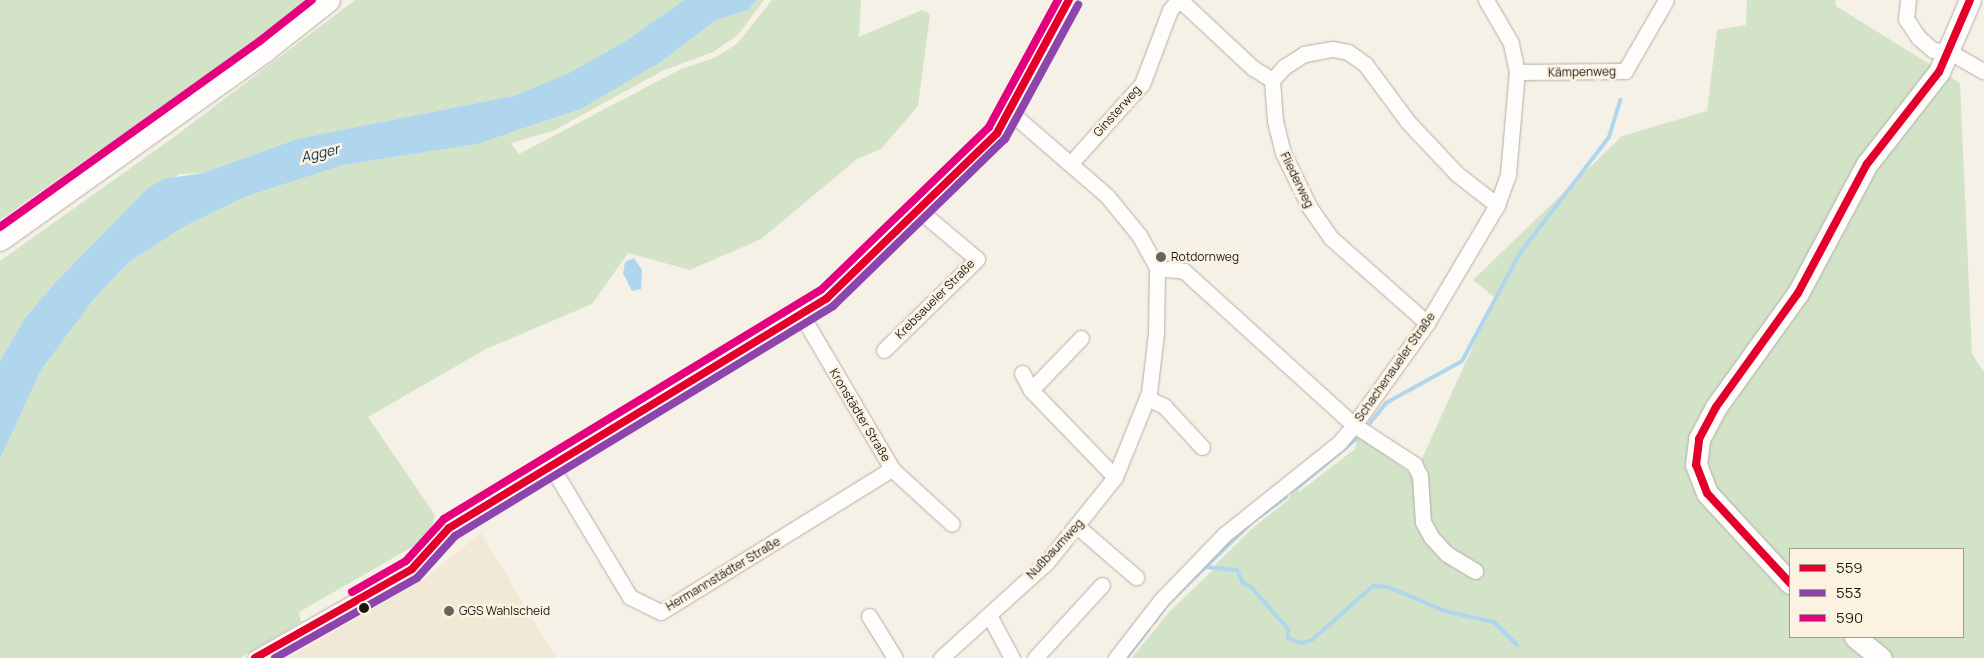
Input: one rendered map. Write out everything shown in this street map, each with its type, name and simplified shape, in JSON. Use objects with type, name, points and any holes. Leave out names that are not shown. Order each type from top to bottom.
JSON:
[{"type":"main road","points":[[0,239],[266,49],[328,0]]},
{"type":"street","points":[[255,658],[273,653],[412,569],[449,528],[802,316],[827,298],[920,211],[997,132],[1069,0]]},
{"type":"street","name":"Ginsterweg","points":[[1072,162],[1142,84],[1170,10],[1179,0],[1253,68],[1272,80]]},
{"type":"street","name":"Schachenaueler Straße","points":[[1116,658],[1161,600],[1225,534],[1339,443],[1427,323],[1497,205],[1508,174],[1517,72],[1511,43],[1486,0]]},
{"type":"street","name":"Kämpenweg","points":[[1517,72],[1625,71],[1666,0]]},
{"type":"street","points":[[1908,0],[1906,19],[1919,38],[1933,50],[1950,52],[1984,72]]},
{"type":"street","points":[[1789,582],[1707,493],[1696,465],[1699,439],[1716,408],[1798,293],[1867,164],[1939,72],[1950,52],[1970,0]]},
{"type":"street","points":[[1272,80],[1284,67],[1304,54],[1333,49],[1348,52],[1365,64],[1408,122],[1457,174],[1497,205]]},
{"type":"street","name":"Fliederweg","points":[[1272,80],[1275,121],[1283,153],[1310,208],[1331,238],[1427,323]]},
{"type":"street","points":[[1010,111],[1072,162],[1107,196],[1139,235],[1157,268],[1184,271],[1354,425],[1414,464],[1420,476],[1423,522],[1432,538],[1447,554],[1475,571]]},
{"type":"street","name":"Krebsaueler Straße","points":[[884,350],[977,259],[920,211]]},
{"type":"street","name":"Nußbaumweg","points":[[941,658],[990,617],[1078,527],[1115,477],[1147,398],[1156,333],[1157,268]]},
{"type":"street","name":"Kronstädter Straße","points":[[802,316],[892,469],[952,524]]},
{"type":"street","points":[[1031,390],[1081,338]]},
{"type":"street","points":[[1022,373],[1031,390],[1115,477]]},
{"type":"street","points":[[1147,398],[1164,406],[1202,447]]},
{"type":"street","name":"Hermannstädter Straße","points":[[551,466],[630,597],[660,612],[892,469]]},
{"type":"street","points":[[1078,527],[1136,577]]},
{"type":"street","points":[[1035,658],[1102,585]]},
{"type":"street","points":[[869,616],[895,658]]},
{"type":"street","points":[[990,617],[1012,658]]},
{"type":"street","points":[[1856,638],[1881,658]]},
{"type":"shaded area","name":"GGS Wahlscheid","points":[[481,533],[556,658],[288,658],[423,580]]},
{"type":"green space","points":[[0,0],[309,0],[269,31],[0,220]]},
{"type":"green space","points":[[355,0],[684,0],[624,42],[569,73],[513,96],[297,139],[203,173],[179,174],[97,242],[54,284],[25,318],[0,361],[0,261],[174,137]]},
{"type":"green space","points":[[757,0],[764,0],[738,35],[713,52],[664,70],[553,131],[511,143],[519,154],[679,70],[716,57],[737,44],[772,0],[861,0],[859,37],[922,10],[930,14],[918,106],[881,149],[857,159],[761,239],[690,270],[628,253],[592,304],[486,349],[368,417],[435,515],[432,526],[414,546],[299,612],[301,622],[240,658],[0,658],[0,459],[41,370],[94,299],[129,262],[187,225],[245,197],[343,165],[477,144],[581,109],[661,62],[716,20],[748,10]]},
{"type":"green space","points":[[1747,0],[1835,0],[1836,6],[1960,83],[1972,354],[1984,372],[1984,658],[1132,658],[1169,612],[1212,571],[1214,566],[1254,527],[1288,500],[1291,494],[1288,490],[1294,486],[1299,492],[1355,449],[1358,434],[1414,476],[1495,298],[1473,280],[1622,136],[1707,111],[1717,30],[1746,25]]},
{"type":"water","name":"Agger","points":[[684,0],[757,0],[748,10],[716,20],[661,62],[581,109],[477,144],[343,165],[245,197],[187,225],[129,262],[94,299],[41,370],[0,459],[0,361],[25,318],[54,284],[147,189],[163,179],[203,173],[297,139],[513,96],[569,73],[624,42]]},
{"type":"water","points":[[634,258],[642,270],[641,289],[632,291],[623,273],[625,262]]},
{"type":"waterway","points":[[1370,423],[1386,403],[1462,361],[1520,253],[1609,137],[1620,100]]},
{"type":"waterway","points":[[1297,488],[1356,439]]},
{"type":"waterway","points":[[1154,622],[1167,604],[1252,522],[1286,497]]},
{"type":"waterway","points":[[1206,567],[1237,570],[1242,582],[1251,587],[1288,629],[1288,638],[1301,643],[1312,640],[1373,586],[1388,587],[1445,611],[1494,622],[1517,645]]},
{"type":"waterway","points":[[1126,658],[1148,630]]},
{"type":"transit line","name":"590","points":[[0,227],[260,41],[312,0]]},
{"type":"transit line","name":"590","points":[[352,592],[406,561],[444,519],[821,290],[989,127],[1058,0]]},
{"type":"transit line","name":"559","points":[[255,658],[412,569],[449,528],[827,298],[997,133],[1069,0]]},
{"type":"transit line","name":"559","points":[[1789,582],[1707,493],[1696,465],[1699,439],[1716,407],[1798,293],[1867,164],[1939,72],[1970,0]]},
{"type":"transit line","name":"553","points":[[275,658],[417,578],[455,536],[833,306],[1005,139],[1078,5]]},
{"type":"place","name":"Rotdornweg","points":[[1161,257]]},
{"type":"place","name":"GGS Wahlscheid","points":[[449,611]]}]
